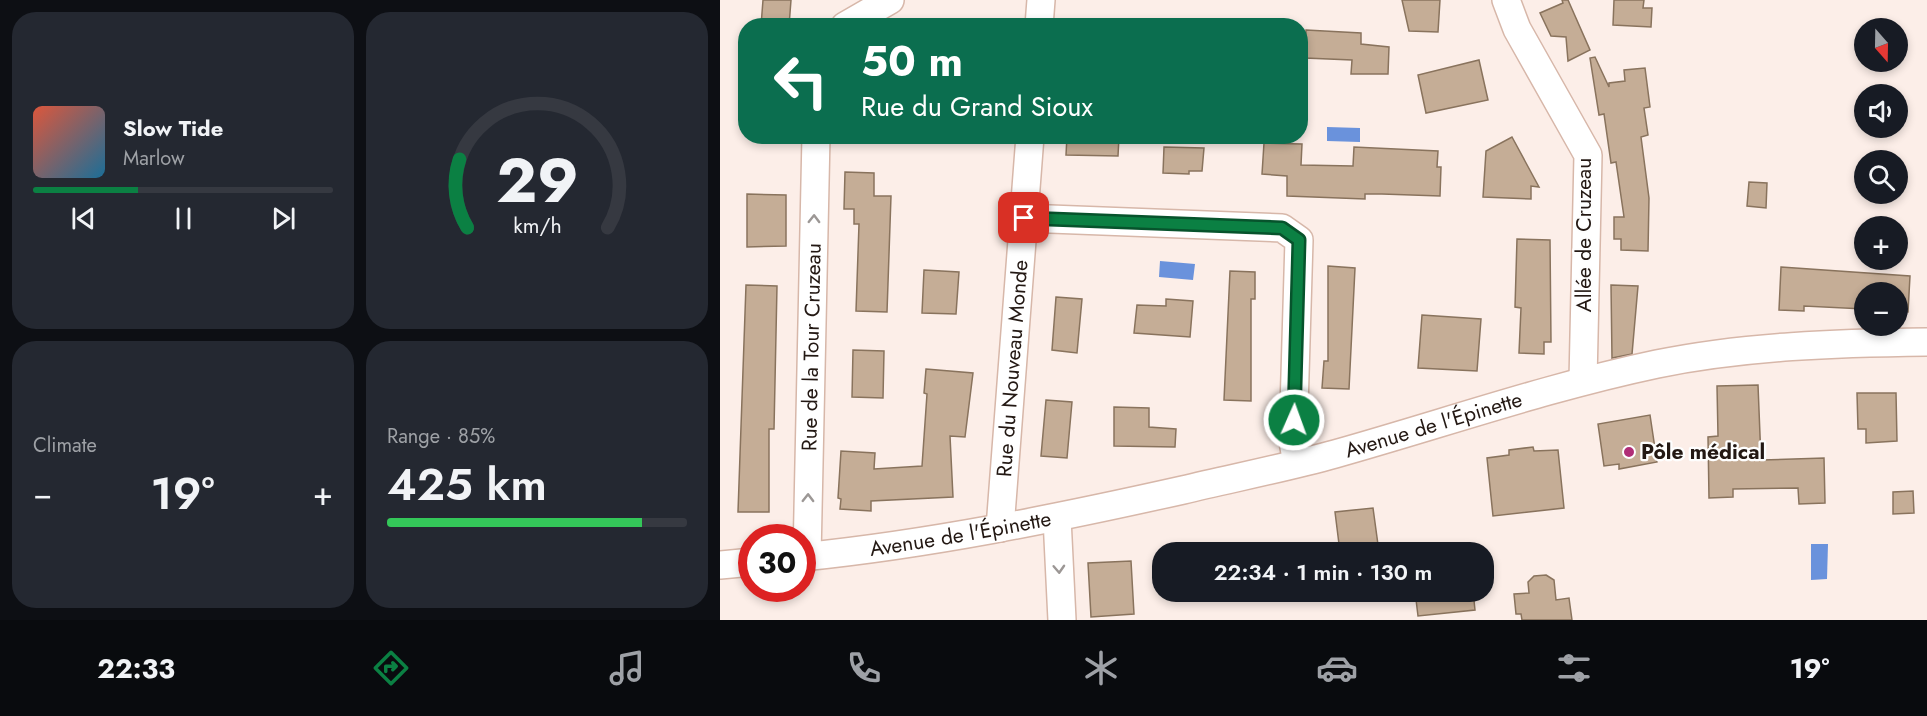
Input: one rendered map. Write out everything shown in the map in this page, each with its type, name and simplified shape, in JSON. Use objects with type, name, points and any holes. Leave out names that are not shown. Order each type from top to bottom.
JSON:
[{"type":"street","points":[[859,18],[890,0]]},
{"type":"street","points":[[1040,18],[1041,0]]},
{"type":"street","name":"Allée de Cruzeau","points":[[1506,0],[1517,29],[1588,155],[1583,381]]},
{"type":"street","name":"Rue de la Tour Cruzeau","points":[[806,524],[816,144]]},
{"type":"street","name":"Rue du Nouveau Monde","points":[[1000,528],[1029,144]]},
{"type":"street","points":[[1024,218],[1282,228],[1299,240],[1293,442],[1297,463]]},
{"type":"street","name":"Avenue de l'Épinette","points":[[816,555],[1057,518],[1297,463],[1583,381],[1713,355],[1858,343],[1927,342]]},
{"type":"street","points":[[1057,518],[1062,620]]},
{"type":"street","points":[[720,565],[738,563]]},
{"type":"water","points":[[1327,127],[1360,128],[1360,142],[1327,141]]},
{"type":"water","points":[[1160,261],[1195,264],[1193,280],[1159,277]]},
{"type":"water","points":[[1811,544],[1828,544],[1827,579],[1811,580]]},
{"type":"building","points":[[763,0],[791,0],[790,18],[762,18]]},
{"type":"building","points":[[1402,0],[1440,0],[1438,32],[1409,31]]},
{"type":"building","points":[[1562,0],[1568,0],[1590,50],[1568,61],[1566,37],[1551,36],[1540,13],[1563,3]]},
{"type":"building","points":[[1614,0],[1644,0],[1643,8],[1652,8],[1651,27],[1613,25]]},
{"type":"building","points":[[1308,30],[1361,33],[1361,44],[1389,47],[1388,74],[1351,74],[1352,60],[1308,58]]},
{"type":"building","points":[[1595,57],[1609,87],[1609,83],[1625,81],[1624,70],[1645,68],[1650,107],[1644,108],[1648,135],[1641,137],[1649,198],[1648,251],[1621,250],[1621,239],[1614,239],[1614,217],[1624,217],[1616,162],[1611,163],[1604,114],[1599,115],[1590,58]]},
{"type":"building","points":[[1479,60],[1488,100],[1426,113],[1418,75]]},
{"type":"building","points":[[1512,137],[1539,187],[1531,186],[1531,199],[1483,197],[1486,151]]},
{"type":"building","points":[[1067,144],[1119,144],[1118,156],[1066,155]]},
{"type":"building","points":[[1264,144],[1302,144],[1301,165],[1353,166],[1354,147],[1438,151],[1437,167],[1441,167],[1440,196],[1365,194],[1365,199],[1287,196],[1287,176],[1262,174]]},
{"type":"building","points":[[1164,147],[1204,148],[1202,171],[1189,171],[1189,174],[1163,173]]},
{"type":"building","points":[[845,172],[874,173],[874,196],[891,196],[887,312],[856,311],[859,224],[854,224],[854,209],[844,209]]},
{"type":"building","points":[[1749,182],[1767,183],[1766,208],[1747,206]]},
{"type":"building","points":[[747,194],[786,195],[786,246],[747,247]]},
{"type":"building","points":[[1517,239],[1550,240],[1551,342],[1544,342],[1544,354],[1519,353],[1521,308],[1515,307]]},
{"type":"building","points":[[1328,266],[1355,268],[1349,389],[1322,388],[1324,361],[1328,361]]},
{"type":"building","points":[[1781,267],[1910,276],[1908,312],[1908,282],[1854,282],[1854,308],[1804,306],[1804,311],[1779,310]]},
{"type":"building","points":[[924,270],[959,272],[956,314],[922,313]]},
{"type":"building","points":[[1230,271],[1255,272],[1255,299],[1251,299],[1251,401],[1224,400]]},
{"type":"building","points":[[746,285],[777,286],[774,429],[769,429],[769,512],[738,512]]},
{"type":"building","points":[[1611,285],[1638,286],[1632,354],[1612,358]]},
{"type":"building","points":[[1056,297],[1082,299],[1077,353],[1052,350]]},
{"type":"building","points":[[1166,299],[1193,301],[1190,337],[1134,333],[1137,305],[1166,306]]},
{"type":"building","points":[[1422,315],[1481,319],[1477,371],[1418,368]]},
{"type":"building","points":[[853,350],[884,351],[883,398],[852,397]]},
{"type":"building","points":[[926,369],[973,373],[965,437],[950,436],[953,497],[871,501],[871,511],[840,509],[841,499],[838,498],[841,451],[875,453],[874,469],[922,466],[927,394],[924,393]]},
{"type":"building","points":[[1758,385],[1761,460],[1824,458],[1825,503],[1799,504],[1798,488],[1733,489],[1733,497],[1709,498],[1708,437],[1718,436],[1717,386]]},
{"type":"building","points":[[1857,393],[1896,393],[1897,441],[1866,443],[1866,429],[1858,429]]},
{"type":"building","points":[[1046,400],[1072,402],[1067,458],[1041,456]]},
{"type":"building","points":[[1114,407],[1149,408],[1149,427],[1176,429],[1175,447],[1114,446]]},
{"type":"building","name":"Pôle médical","points":[[1650,415],[1657,462],[1619,469],[1619,464],[1604,466],[1598,424]]},
{"type":"building","points":[[1533,447],[1534,451],[1558,450],[1564,508],[1493,516],[1487,458],[1509,455],[1509,450]]},
{"type":"building","points":[[1913,491],[1914,513],[1893,514],[1893,492]]},
{"type":"building","points":[[1373,508],[1378,542],[1339,542],[1335,512]]},
{"type":"building","points":[[1131,561],[1134,614],[1091,617],[1088,563]]},
{"type":"building","points":[[1546,575],[1554,580],[1556,600],[1569,598],[1572,620],[1522,620],[1521,614],[1516,614],[1514,594],[1529,593],[1528,582],[1534,576]]},
{"type":"building","points":[[1416,602],[1474,602],[1475,610],[1418,616]]},
{"type":"place","name":"Pôle médical","points":[[1629,452]]},
{"type":"route","points":[[1024,218],[1282,228],[1299,240],[1294,420]]}]
